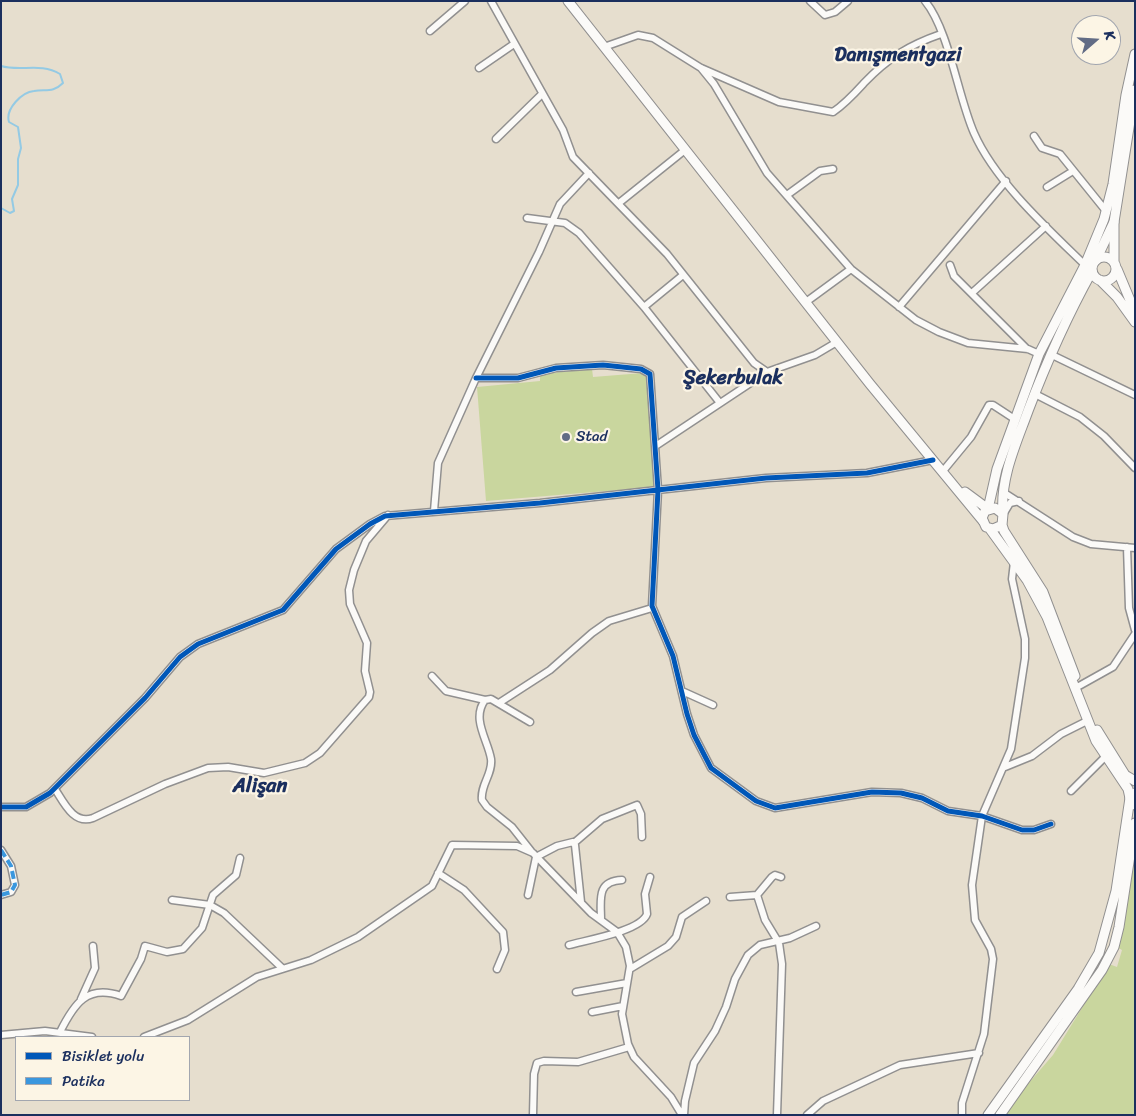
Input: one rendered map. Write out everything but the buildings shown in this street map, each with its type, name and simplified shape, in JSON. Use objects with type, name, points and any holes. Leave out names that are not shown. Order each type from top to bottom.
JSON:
[{"type":"main road","points":[[568,1],[837,342],[990,529],[1027,580],[1047,617],[1087,721],[1105,757],[1133,798],[1116,890],[1100,953],[1078,989],[988,1115]]},
{"type":"main road","points":[[983,521],[983,514],[988,509],[997,469],[1039,354],[1091,266],[1106,210],[1135,54]]},
{"type":"main road","points":[[1100,280],[1111,279],[1115,265],[1114,222],[1135,90]]},
{"type":"main road","points":[[1114,222],[1063,324],[1010,460],[1003,492],[1002,525],[1008,538],[1043,592],[1079,686],[1110,754],[1125,775],[1135,781]]},
{"type":"main road","points":[[1091,266],[1107,257],[1115,265],[1135,312]]},
{"type":"main road","points":[[1091,266],[1100,280],[1117,297],[1135,322]]},
{"type":"main road","points":[[945,474],[988,509],[995,508],[1003,514]]},
{"type":"main road","points":[[990,529],[996,529],[1002,525]]},
{"type":"main road","points":[[1000,1115],[1102,970],[1114,947],[1135,823]]},
{"type":"street","points":[[430,31],[465,1]]},
{"type":"street","points":[[491,1],[563,130],[573,157],[667,254],[748,356],[768,372]]},
{"type":"street","points":[[810,1],[825,15],[835,12],[848,1]]},
{"type":"street","points":[[925,1],[937,21],[974,132],[987,156],[1006,181],[1046,226],[1091,266]]},
{"type":"street","points":[[604,47],[638,35],[653,38],[702,68],[779,102],[833,112],[848,102],[882,66],[913,43],[941,34]]},
{"type":"street","points":[[479,68],[514,44]]},
{"type":"street","points":[[702,68],[714,84],[767,173],[851,269],[916,320],[968,343],[1028,349],[1039,354]]},
{"type":"street","points":[[496,139],[542,94]]},
{"type":"street","points":[[1034,136],[1042,148],[1060,154],[1106,210]]},
{"type":"street","points":[[619,203],[685,150]]},
{"type":"street","points":[[787,195],[820,171],[834,169]]},
{"type":"street","points":[[1047,187],[1073,171]]},
{"type":"street","points":[[434,511],[438,463],[476,378],[560,204],[589,173]]},
{"type":"street","points":[[899,307],[1006,181]]},
{"type":"street","points":[[527,218],[565,223],[579,233],[644,307],[720,403]]},
{"type":"street","points":[[973,292],[1046,226]]},
{"type":"street","points":[[950,265],[954,276],[973,292],[1028,349]]},
{"type":"street","points":[[806,302],[851,269]]},
{"type":"street","points":[[644,307],[684,275]]},
{"type":"street","points":[[657,445],[768,372],[815,355],[837,342]]},
{"type":"street","points":[[1050,354],[1135,395]]},
{"type":"street","points":[[476,378],[518,378],[556,368],[602,366],[647,370],[652,380],[658,490],[652,608],[673,656],[694,735],[711,768],[730,784],[765,806],[782,808],[872,792],[901,793],[922,798],[948,810],[982,816],[1022,830],[1034,830],[1051,824]]},
{"type":"street","points":[[1035,394],[1080,417],[1104,436],[1135,468]]},
{"type":"street","points":[[945,474],[989,405],[993,405],[1016,420]]},
{"type":"street","points":[[1,807],[26,807],[34,804],[55,789],[145,698],[186,652],[198,644],[283,610],[336,549],[370,524],[388,515],[766,478],[867,473],[933,460]]},
{"type":"street","points":[[1003,492],[1073,537],[1091,544],[1135,548]]},
{"type":"street","points":[[1003,514],[1010,504],[1019,501]]},
{"type":"street","points":[[55,789],[75,817],[83,820],[93,818],[112,807],[208,768],[228,767],[264,773],[314,759],[370,697],[365,671],[368,651],[365,636],[350,604],[349,590],[354,570],[366,541],[388,515]]},
{"type":"street","points":[[1127,547],[1129,608],[1135,630]]},
{"type":"street","points":[[962,1115],[962,1103],[979,1053],[985,1027],[993,959],[992,949],[977,926],[972,901],[974,860],[982,816],[1005,767],[1011,749],[1025,658],[1025,639],[1012,578],[1014,562]]},
{"type":"street","points":[[499,703],[550,670],[609,621],[652,608]]},
{"type":"street","points":[[1079,686],[1113,667],[1135,634]]},
{"type":"street","points":[[432,676],[443,689],[452,694],[485,700],[491,699],[530,722]]},
{"type":"street","points":[[682,691],[712,705]]},
{"type":"street","points":[[485,700],[480,709],[480,719],[491,767],[483,788],[482,800],[487,807],[512,827],[535,855],[581,903],[617,932],[626,947],[630,969],[622,1022],[629,1047],[634,1057],[670,1097],[683,1115]]},
{"type":"street","points":[[1005,767],[1032,756],[1061,734],[1087,721]]},
{"type":"street","points":[[1071,791],[1105,757]]},
{"type":"street","points":[[147,1036],[188,1020],[257,977],[311,960],[352,941],[393,910],[426,891],[438,873],[449,848],[455,844],[516,846],[535,855],[557,846],[574,843],[602,819],[637,805],[641,814],[642,838]]},
{"type":"street","points":[[574,843],[581,903]]},
{"type":"street","points":[[1,850],[11,866],[15,885],[11,892],[1,895]]},
{"type":"street","points":[[528,895],[535,855]]},
{"type":"street","points":[[80,1000],[90,994],[103,991],[121,996],[141,959],[145,946],[167,952],[183,949],[202,928],[213,895],[236,875],[240,858]]},
{"type":"street","points":[[438,873],[464,890],[502,932],[505,950],[497,969]]},
{"type":"street","points":[[730,897],[757,895],[772,877],[775,875],[781,877]]},
{"type":"street","points":[[569,945],[637,925],[646,917],[645,894],[650,877]]},
{"type":"street","points":[[600,920],[601,896],[604,886],[612,880],[622,880]]},
{"type":"street","points":[[757,895],[765,920],[780,949],[783,979],[776,1115]]},
{"type":"street","points":[[172,900],[210,905],[237,923],[282,968]]},
{"type":"street","points":[[630,969],[668,946],[676,936],[682,917],[706,901]]},
{"type":"street","points":[[683,1115],[694,1064],[715,1031],[742,965],[753,950],[777,940],[790,938],[816,926]]},
{"type":"street","points":[[60,1032],[80,1000],[95,968],[93,946]]},
{"type":"street","points":[[576,992],[628,983]]},
{"type":"street","points":[[592,1012],[623,1006]]},
{"type":"street","points":[[1,1035],[60,1032],[86,1036]]},
{"type":"street","points":[[533,1115],[534,1074],[537,1063],[544,1061],[578,1062],[629,1047]]},
{"type":"street","points":[[807,1115],[823,1101],[900,1065],[979,1053]]},
{"type":"green space","name":"Stad","points":[[592,369],[593,377],[643,373],[648,379],[655,487],[486,501],[477,387],[540,381],[540,374]]},
{"type":"green space","points":[[1135,852],[1135,1115],[1001,1115],[1053,1055],[1109,964],[1117,967],[1122,950],[1113,945]]},
{"type":"waterway","points":[[1,66],[53,70],[60,74],[63,83],[53,89],[38,90],[24,94],[12,107],[8,117],[9,122],[18,127],[21,148],[18,159],[18,185],[12,199],[14,211],[10,213],[1,208]]},
{"type":"marked path","points":[[1,850],[11,866],[15,885],[11,892],[1,895]]},
{"type":"cycle path","points":[[476,378],[518,378],[556,368],[603,365],[641,369],[650,374],[658,490],[652,606],[673,656],[694,735],[711,768],[756,801],[775,808],[872,792],[901,793],[922,798],[948,811],[982,816],[1022,830],[1034,830],[1051,824]]},
{"type":"cycle path","points":[[1,807],[26,807],[50,793],[145,698],[180,657],[198,644],[283,610],[336,549],[370,524],[385,516],[540,503],[766,478],[867,473],[933,460]]},
{"type":"place","name":"Stad","points":[[566,437]]},
{"type":"district","name":"Danışmentgazi","points":[[898,56]]},
{"type":"district","name":"Şekerbulak","points":[[733,379]]},
{"type":"district","name":"Alişan","points":[[260,787]]}]
